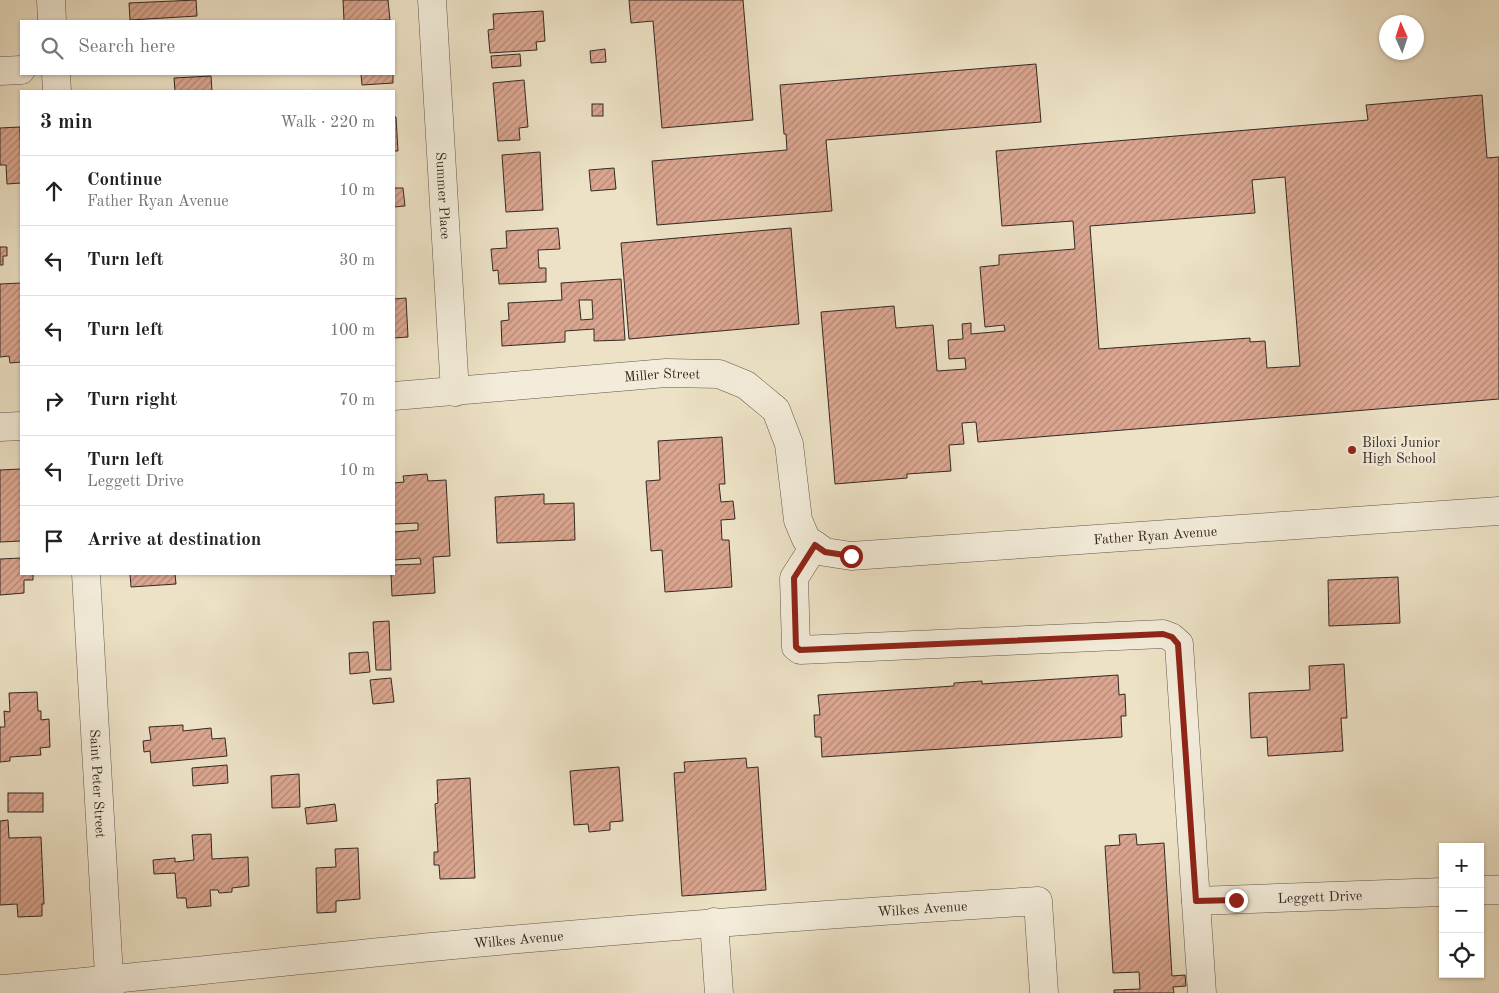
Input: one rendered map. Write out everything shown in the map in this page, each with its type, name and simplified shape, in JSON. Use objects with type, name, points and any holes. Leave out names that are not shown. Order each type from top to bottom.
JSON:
[{"type":"street","points":[[51,0],[52,20]]},
{"type":"street","name":"Summer Place","points":[[432,0],[454,392]]},
{"type":"street","points":[[0,72],[20,70]]},
{"type":"street","points":[[56,75],[57,90]]},
{"type":"street","name":"Miller Street","points":[[395,396],[666,373],[719,374],[746,386],[776,410],[789,444],[798,520],[806,539],[815,545]]},
{"type":"street","points":[[0,427],[20,426]]},
{"type":"street","name":"Father Ryan Avenue","points":[[815,545],[825,552],[851,556],[1499,511]]},
{"type":"street","points":[[815,545],[794,578],[796,647],[800,650],[1163,634],[1172,637],[1178,644],[1202,993]]},
{"type":"street","name":"Saint Peter Street","points":[[86,575],[110,987]]},
{"type":"street","points":[[1484,890],[1499,890]]},
{"type":"street","name":"Leggett Drive","points":[[1196,901],[1439,892]]},
{"type":"street","name":"Wilkes Avenue","points":[[0,989],[110,987],[460,944],[820,914],[1038,901],[1044,993]]},
{"type":"street","points":[[714,922],[719,993]]},
{"type":"building","points":[[196,0],[197,16],[130,20],[129,3]]},
{"type":"building","points":[[343,0],[388,0],[390,20],[344,20]]},
{"type":"building","points":[[629,0],[743,0],[753,120],[662,128],[653,21],[631,23]]},
{"type":"building","points":[[543,11],[545,41],[536,42],[537,50],[490,53],[488,30],[494,29],[493,14]]},
{"type":"building","points":[[605,49],[606,62],[591,63],[590,51]]},
{"type":"building","points":[[520,54],[521,66],[492,68],[491,56]]},
{"type":"building","points":[[1036,64],[1041,122],[826,140],[832,211],[657,225],[652,161],[787,150],[780,85]]},
{"type":"building","points":[[361,75],[393,75],[393,83],[362,85]]},
{"type":"building","points":[[211,76],[212,90],[175,90],[174,78]]},
{"type":"building","points":[[524,80],[528,127],[519,128],[520,140],[498,141],[493,83]]},
{"type":"building","points":[[1482,95],[1487,158],[1499,157],[1499,399],[978,442],[976,422],[962,423],[964,444],[949,445],[951,471],[907,474],[907,478],[835,484],[821,312],[894,306],[896,328],[933,325],[937,371],[966,369],[965,358],[949,359],[948,340],[963,339],[962,324],[971,323],[971,334],[1005,331],[1004,325],[985,327],[980,267],[999,265],[999,255],[1075,249],[1073,221],[1002,226],[996,151],[1368,120],[1366,105]],"holes":[[[1285,177],[1300,366],[1267,368],[1265,341],[1250,342],[1250,338],[1099,349],[1090,226],[1255,213],[1252,180]]]},
{"type":"building","points":[[592,104],[603,104],[603,116],[592,116]]},
{"type":"building","points":[[395,117],[396,117],[398,151],[395,151]]},
{"type":"building","points":[[20,127],[20,183],[7,184],[6,165],[0,165],[0,128]]},
{"type":"building","points":[[540,152],[543,210],[506,212],[502,155]]},
{"type":"building","points":[[614,168],[616,189],[591,191],[589,170]]},
{"type":"building","points":[[395,188],[403,188],[405,206],[395,207]]},
{"type":"building","points":[[558,228],[560,249],[538,250],[539,268],[546,268],[546,282],[499,284],[498,270],[493,271],[491,249],[507,248],[506,231]]},
{"type":"building","points":[[791,228],[799,324],[629,339],[621,243]]},
{"type":"building","points":[[0,247],[7,247],[7,256],[3,256],[3,265],[0,265]]},
{"type":"building","points":[[621,279],[625,340],[594,341],[594,329],[565,331],[565,342],[502,346],[501,321],[509,320],[508,303],[562,300],[561,283]],"holes":[[[579,300],[592,300],[593,319],[581,320]]]},
{"type":"building","points":[[20,283],[20,362],[10,363],[9,356],[0,357],[0,284]]},
{"type":"building","points":[[406,298],[408,337],[395,338],[395,299]]},
{"type":"building","points":[[722,437],[725,484],[719,484],[721,502],[733,501],[735,519],[721,520],[722,540],[729,540],[732,587],[665,592],[662,550],[651,551],[646,481],[660,480],[658,441]]},
{"type":"building","points":[[20,469],[20,541],[0,542],[0,470]]},
{"type":"building","points":[[427,474],[428,481],[446,480],[450,556],[433,557],[435,593],[392,596],[391,575],[395,575],[395,565],[421,564],[420,558],[395,560],[395,532],[418,530],[418,523],[395,524],[395,483],[404,482],[403,476]]},
{"type":"building","points":[[544,494],[544,504],[574,503],[575,540],[497,543],[495,497]]},
{"type":"building","points":[[20,558],[20,575],[33,575],[33,580],[24,580],[24,593],[0,595],[0,559]]},
{"type":"building","points":[[130,575],[175,575],[176,584],[131,587]]},
{"type":"building","points":[[1398,577],[1400,623],[1329,626],[1328,580]]},
{"type":"building","points":[[389,621],[391,670],[376,670],[373,622]]},
{"type":"building","points":[[368,652],[370,672],[350,674],[349,653]]},
{"type":"building","points":[[1344,664],[1347,718],[1341,718],[1343,751],[1268,756],[1267,737],[1251,738],[1249,693],[1310,690],[1309,666]]},
{"type":"building","points":[[1118,675],[1119,695],[1125,694],[1126,716],[1121,716],[1122,737],[822,757],[821,737],[815,737],[814,715],[820,715],[818,695],[954,686],[954,683],[982,681],[982,684]]},
{"type":"building","points":[[391,678],[394,702],[373,704],[370,680]]},
{"type":"building","points":[[37,692],[38,711],[41,711],[41,720],[49,719],[50,747],[40,748],[41,755],[10,757],[10,761],[0,762],[0,727],[5,727],[4,711],[10,712],[9,693]]},
{"type":"building","points":[[183,725],[183,731],[211,728],[212,739],[225,738],[227,756],[151,763],[150,751],[144,752],[143,741],[151,740],[149,727]]},
{"type":"building","points":[[746,758],[747,768],[758,767],[766,890],[682,896],[674,773],[685,772],[684,762]]},
{"type":"building","points":[[227,765],[228,783],[193,786],[192,768]]},
{"type":"building","points":[[619,767],[623,821],[610,822],[610,830],[589,832],[588,824],[574,825],[570,771]]},
{"type":"building","points":[[299,774],[300,807],[272,808],[271,776]]},
{"type":"building","points":[[470,778],[475,878],[440,879],[439,865],[434,865],[434,852],[438,852],[435,804],[438,803],[437,780]]},
{"type":"building","points":[[8,793],[43,793],[43,812],[8,812]]},
{"type":"building","points":[[335,804],[337,821],[307,824],[305,808]]},
{"type":"building","points":[[8,820],[9,838],[41,837],[44,904],[42,904],[42,916],[18,917],[17,904],[0,905],[0,821]]},
{"type":"building","points":[[211,834],[212,859],[248,857],[249,886],[232,888],[232,892],[219,893],[218,890],[210,890],[211,906],[187,908],[186,898],[177,898],[175,873],[154,874],[153,860],[175,858],[175,862],[194,860],[192,835]]},
{"type":"building","points":[[1136,834],[1137,845],[1164,843],[1172,976],[1185,975],[1186,986],[1173,987],[1174,993],[1114,993],[1114,990],[1140,989],[1139,972],[1113,973],[1105,846],[1120,845],[1119,835]]},
{"type":"building","points":[[358,848],[360,899],[336,901],[336,912],[317,913],[316,868],[336,867],[335,849]]},
{"type":"place","name":"Biloxi Junior High School","points":[[1352,450]]},
{"type":"route","points":[[851,556],[825,552],[815,545],[794,578],[796,647],[800,650],[1163,634],[1172,637],[1178,644],[1196,901],[1236,900]]}]
